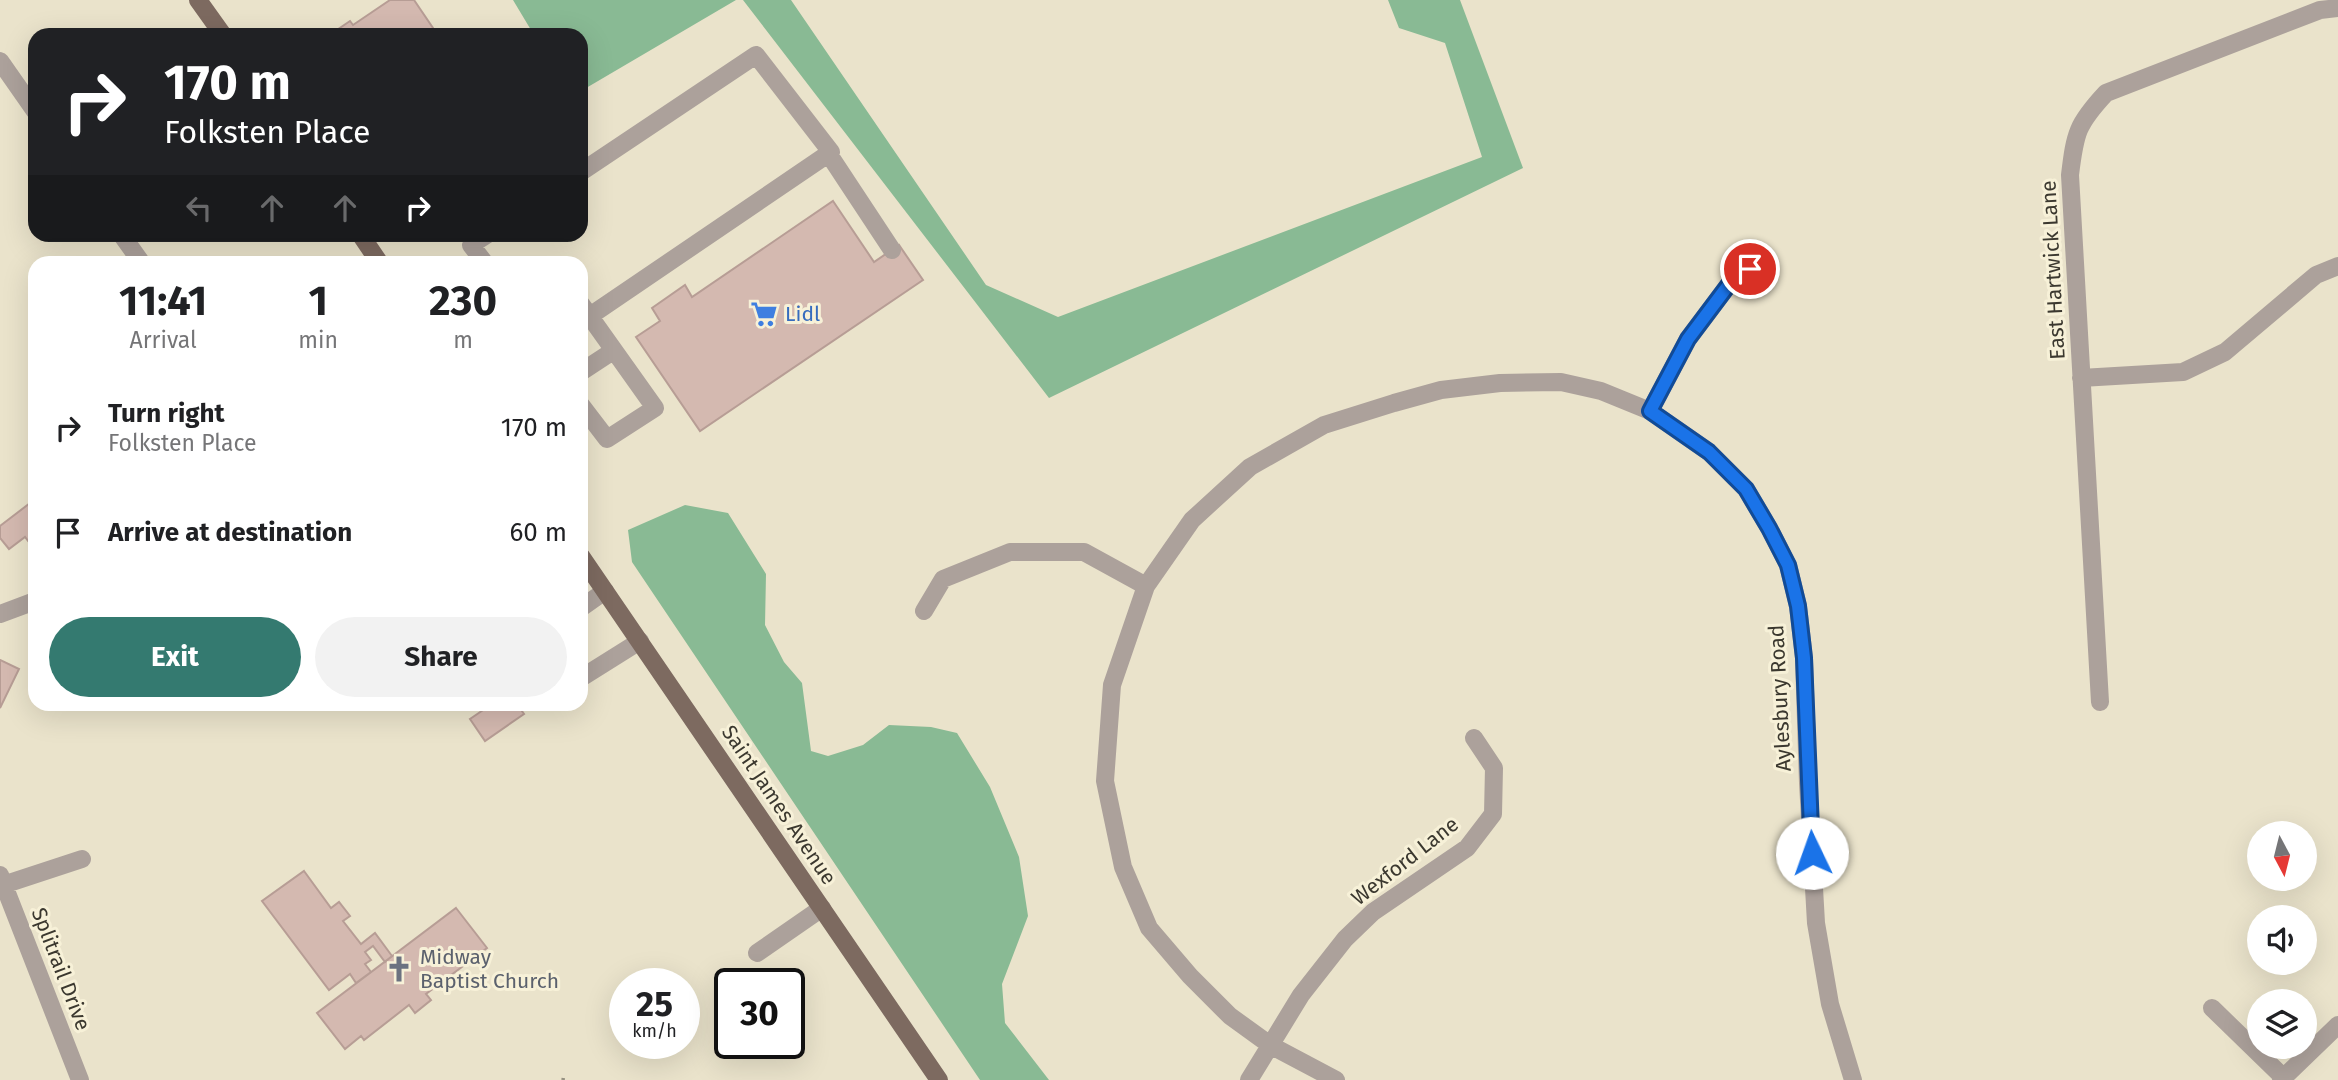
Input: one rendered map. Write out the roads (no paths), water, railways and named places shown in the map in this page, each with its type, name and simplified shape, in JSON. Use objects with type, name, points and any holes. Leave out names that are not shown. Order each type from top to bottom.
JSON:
[{"type":"main road","points":[[198,0],[218,28]]},
{"type":"main road","name":"Saint James Avenue","points":[[588,566],[939,1080]]},
{"type":"street","name":"East Hartwick Lane","points":[[2100,702],[2070,175],[2074,141],[2084,117],[2106,93],[2320,10],[2338,8]]},
{"type":"street","points":[[588,167],[757,55],[831,152],[588,311]]},
{"type":"street","points":[[0,61],[28,101]]},
{"type":"street","points":[[828,153],[892,250]]},
{"type":"street","points":[[476,242],[471,245],[479,256]]},
{"type":"street","points":[[1650,411],[1688,339],[1736,275],[1765,262]]},
{"type":"street","points":[[2081,378],[2183,372],[2225,352],[2316,275],[2338,266]]},
{"type":"street","points":[[588,319],[655,408],[607,439],[588,414]]},
{"type":"street","points":[[588,367],[613,351]]},
{"type":"street","name":"Aylesbury Road","points":[[1336,1080],[1270,1045],[1230,1016],[1190,976],[1149,928],[1123,867],[1105,781],[1112,685],[1146,586],[1192,520],[1250,467],[1324,425],[1441,390],[1500,383],[1561,382],[1601,391],[1650,411],[1709,452],[1746,489],[1788,565],[1798,606],[1804,658],[1816,923],[1830,1004],[1853,1080]]},
{"type":"street","points":[[924,611],[943,579],[1010,552],[1084,552],[1146,586]]},
{"type":"street","points":[[588,603],[605,591]]},
{"type":"street","points":[[0,614],[28,604]]},
{"type":"street","points":[[588,674],[640,641]]},
{"type":"street","name":"Wexford Lane","points":[[1249,1080],[1301,995],[1346,939],[1373,912],[1467,848],[1493,814],[1494,768],[1474,738]]},
{"type":"street","points":[[1,882],[82,859]]},
{"type":"street","name":"Splitrail Drive","points":[[1,882],[80,1080]]},
{"type":"street","points":[[757,953],[822,908]]},
{"type":"street","points":[[2213,1008],[2282,1078],[2338,1026]]},
{"type":"place","name":"Lidl","points":[[764,314]]},
{"type":"place","name":"Midway Baptist Church","points":[[399,969]]}]
